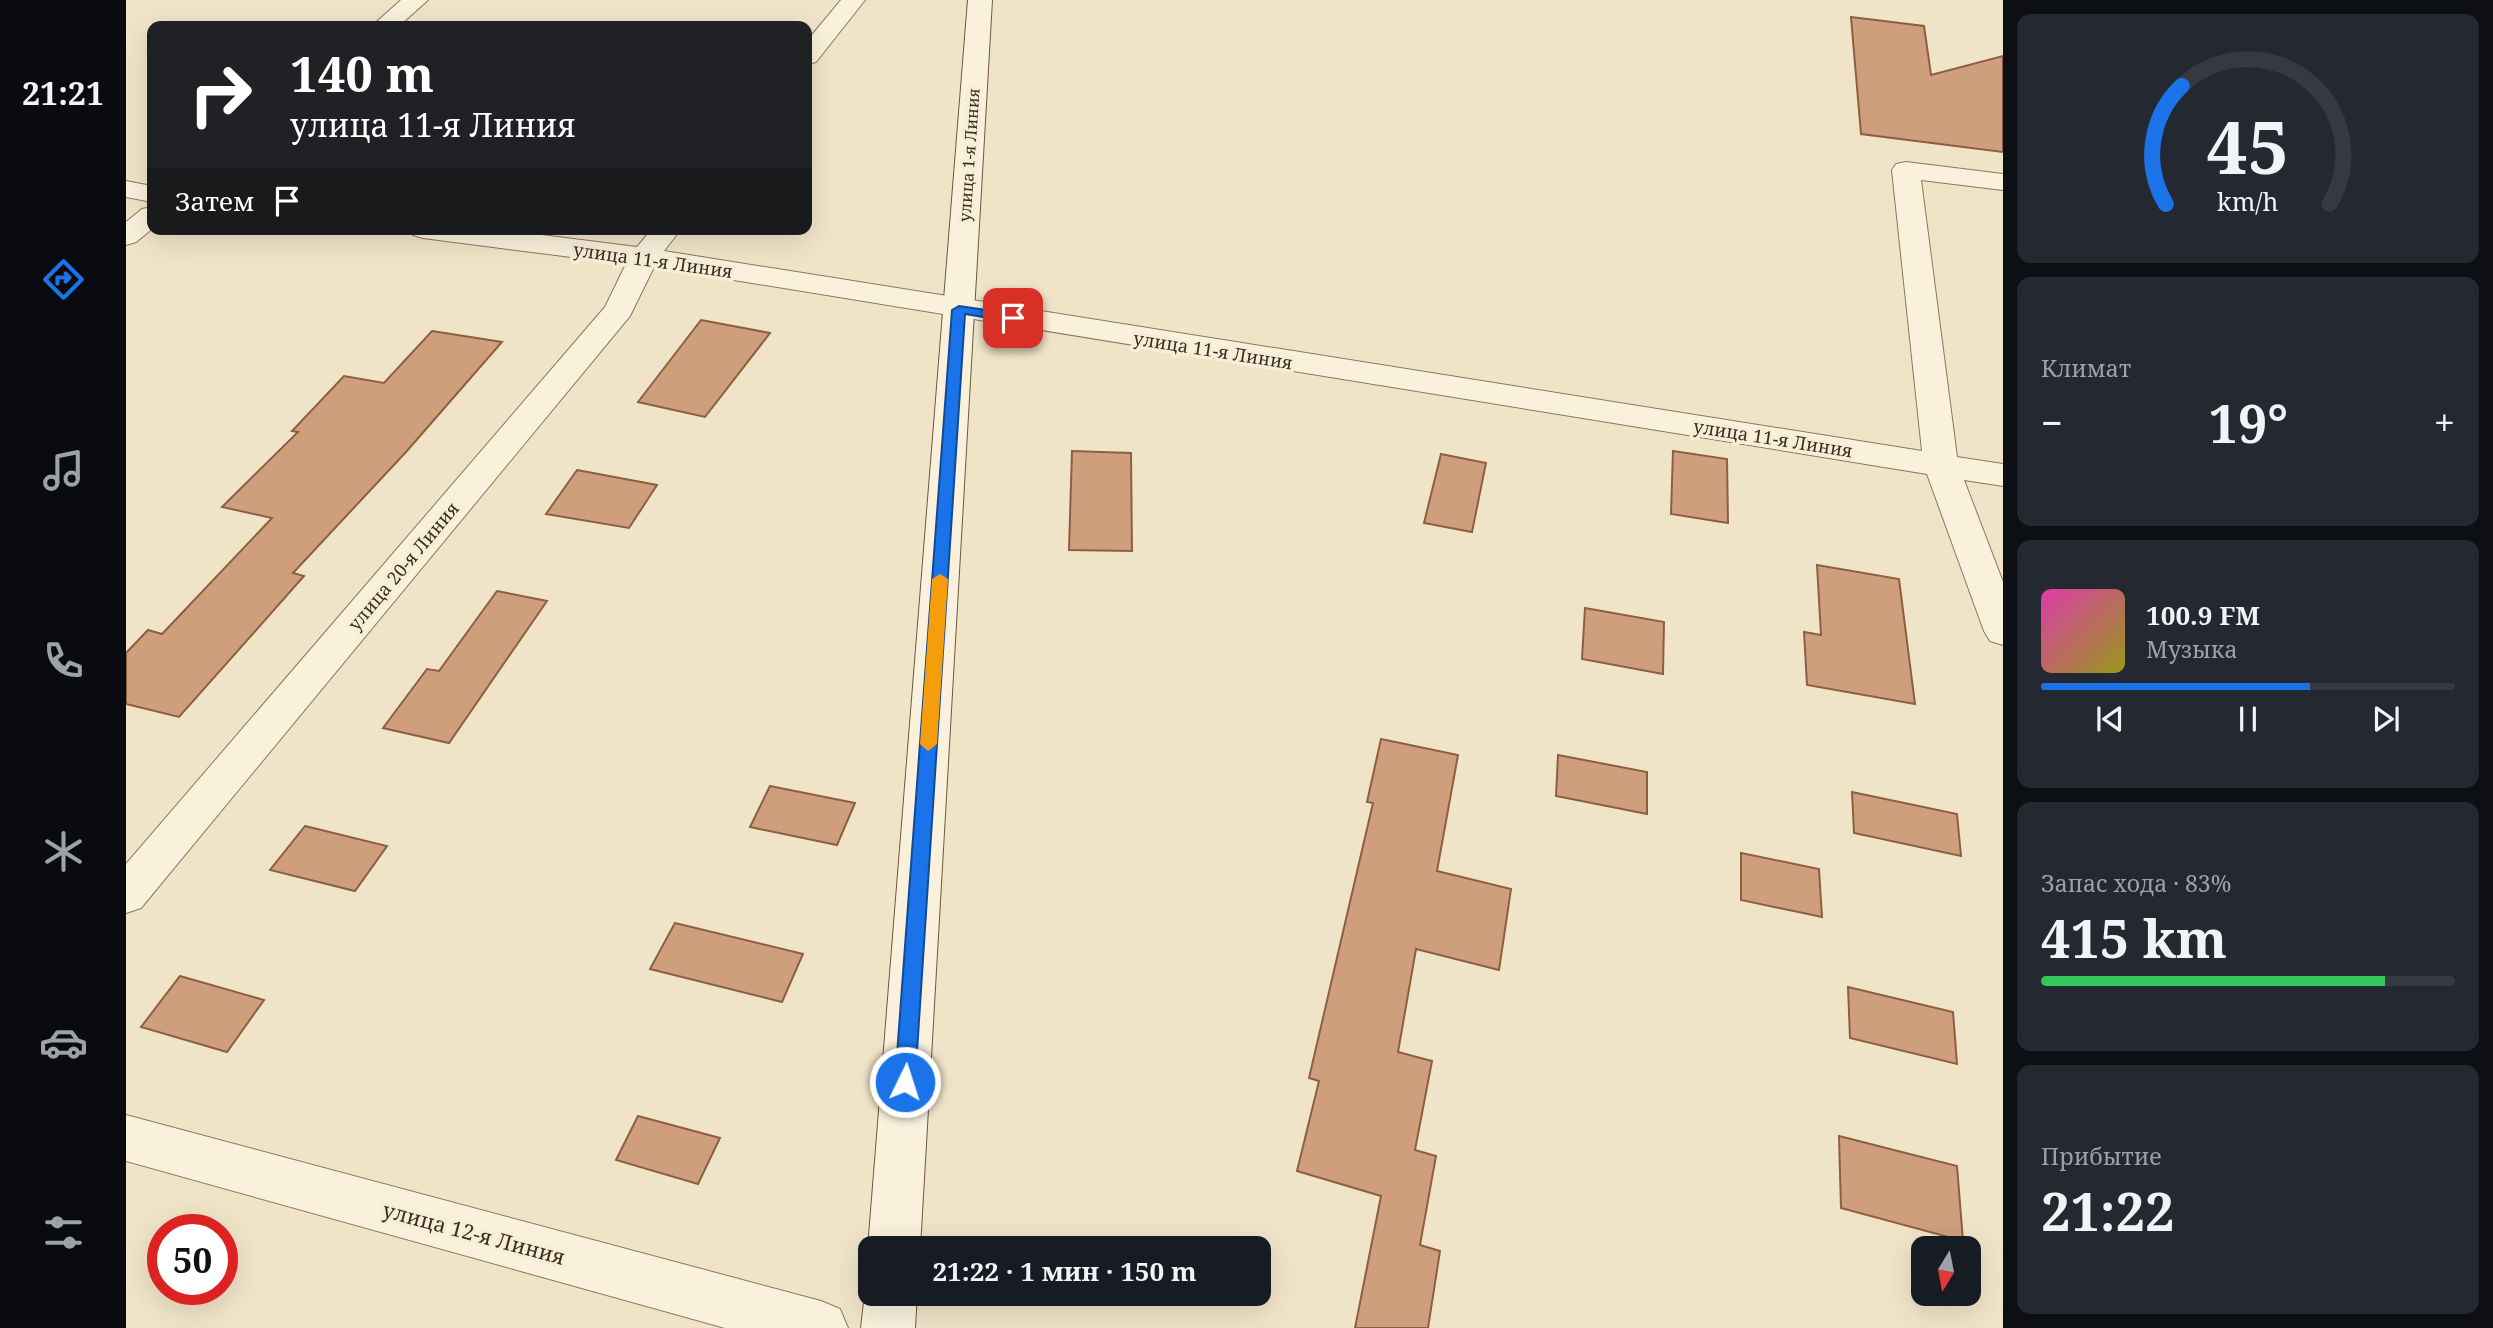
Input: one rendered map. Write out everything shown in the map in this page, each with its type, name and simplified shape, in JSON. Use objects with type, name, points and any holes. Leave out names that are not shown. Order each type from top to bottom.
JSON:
[{"type":"street","points":[[390,21],[416,0]]},
{"type":"street","points":[[812,51],[853,0]]},
{"type":"street","name":"улица 1-я Линия","points":[[895,1236],[980,0]]},
{"type":"street","points":[[2003,182],[1906,170],[1941,465],[2003,631]]},
{"type":"street","points":[[126,189],[147,193]]},
{"type":"street","points":[[126,236],[147,219]]},
{"type":"street","name":"улица 11-я Линия","points":[[470,235],[644,257],[959,310],[2003,474]]},
{"type":"street","name":"улица 20-я Линия","points":[[126,895],[619,310],[644,257],[662,235]]},
{"type":"street","name":"улица 12-я Линия","points":[[126,1138],[821,1328]]},
{"type":"street","points":[[888,1328],[890,1306]]},
{"type":"building","points":[[1851,17],[1924,26],[1931,75],[2003,56],[2003,152],[1861,134]]},
{"type":"building","points":[[701,320],[770,333],[705,417],[638,402]]},
{"type":"building","points":[[432,331],[502,342],[406,452],[293,573],[304,576],[179,717],[126,704],[126,653],[148,630],[162,634],[272,518],[222,507],[298,432],[292,431],[344,376],[384,383]]},
{"type":"building","points":[[1072,451],[1131,453],[1132,551],[1069,550]]},
{"type":"building","points":[[1673,451],[1727,459],[1728,523],[1671,514]]},
{"type":"building","points":[[1441,454],[1486,463],[1472,532],[1424,523]]},
{"type":"building","points":[[577,470],[657,485],[629,528],[546,514]]},
{"type":"building","points":[[1817,565],[1899,579],[1915,704],[1807,685],[1804,632],[1821,635]]},
{"type":"building","points":[[497,591],[547,601],[449,743],[383,728],[427,669],[439,671]]},
{"type":"building","points":[[1585,608],[1664,622],[1663,674],[1582,659]]},
{"type":"building","points":[[1381,739],[1458,755],[1437,871],[1511,889],[1499,970],[1416,949],[1398,1052],[1432,1061],[1415,1150],[1436,1156],[1420,1245],[1440,1251],[1428,1328],[1355,1328],[1381,1196],[1297,1171],[1319,1081],[1309,1078],[1373,803],[1367,802]]},
{"type":"building","points":[[1558,755],[1647,772],[1647,814],[1556,796]]},
{"type":"building","points":[[770,786],[855,803],[837,845],[750,827]]},
{"type":"building","points":[[1852,792],[1957,814],[1961,856],[1854,833]]},
{"type":"building","points":[[305,826],[387,846],[355,891],[270,870]]},
{"type":"building","points":[[1741,853],[1819,869],[1822,917],[1741,900]]},
{"type":"building","points":[[675,923],[803,954],[782,1002],[650,969]]},
{"type":"building","points":[[180,976],[264,1000],[227,1052],[141,1027]]},
{"type":"building","points":[[1848,987],[1953,1012],[1957,1064],[1850,1038]]},
{"type":"building","points":[[638,1116],[720,1138],[698,1184],[616,1160]]},
{"type":"building","points":[[1839,1136],[1957,1166],[1963,1236],[1945,1236],[1841,1208]]},
{"type":"slow traffic","points":[[928,744],[940,579]]},
{"type":"route","points":[[905,1082],[959,310],[1013,318]]}]
